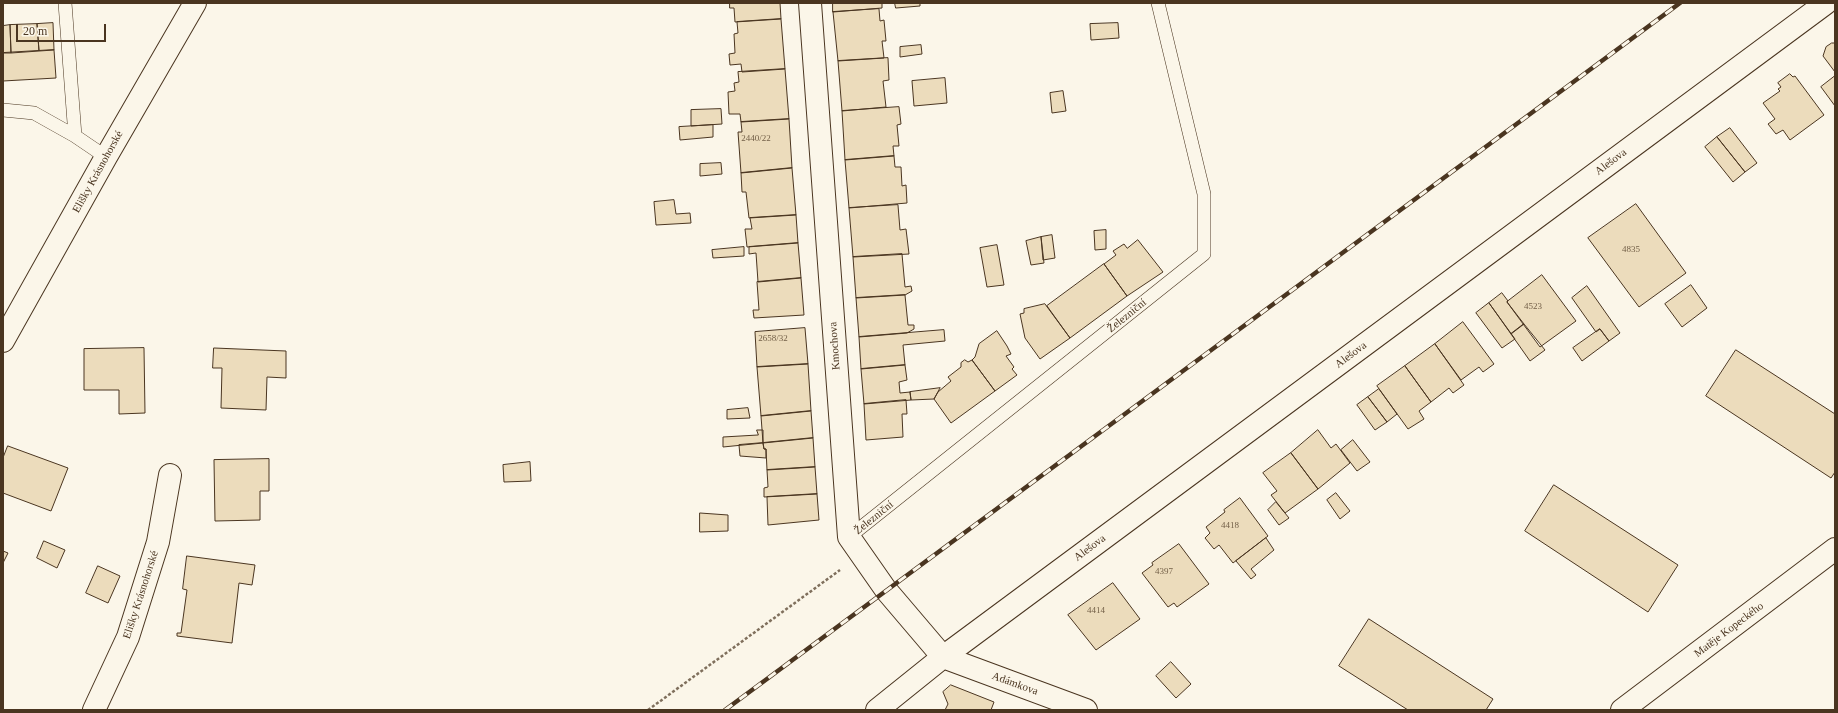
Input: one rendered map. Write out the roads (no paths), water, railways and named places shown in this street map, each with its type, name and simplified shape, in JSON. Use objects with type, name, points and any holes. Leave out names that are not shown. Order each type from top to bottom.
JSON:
[{"type":"street","name":"Elišky Krásnohorské","points":[[3,341],[106,157],[195,3]]},
{"type":"street","name":"Kmochova","points":[[810,3],[849,537]]},
{"type":"street","name":"Alešova","points":[[877,710],[943,657],[1826,3]]},
{"type":"street","name":"Elišky Krásnohorské","points":[[94,710],[128,637],[158,542],[170,475]]},
{"type":"street","points":[[849,537],[886,590],[943,657]]},
{"type":"street","name":"Matěje Kopeckého","points":[[1622,710],[1835,549]]},
{"type":"street","name":"Adámkova","points":[[943,657],[1086,710]]},
{"type":"lane","points":[[65,3],[75,136]]},
{"type":"lane","name":"Železniční","points":[[849,537],[1204,254],[1204,194],[1158,3]]},
{"type":"lane","points":[[3,110],[34,113],[75,136],[106,157]]},
{"type":"railway","points":[[725,710],[1680,3]]}]
